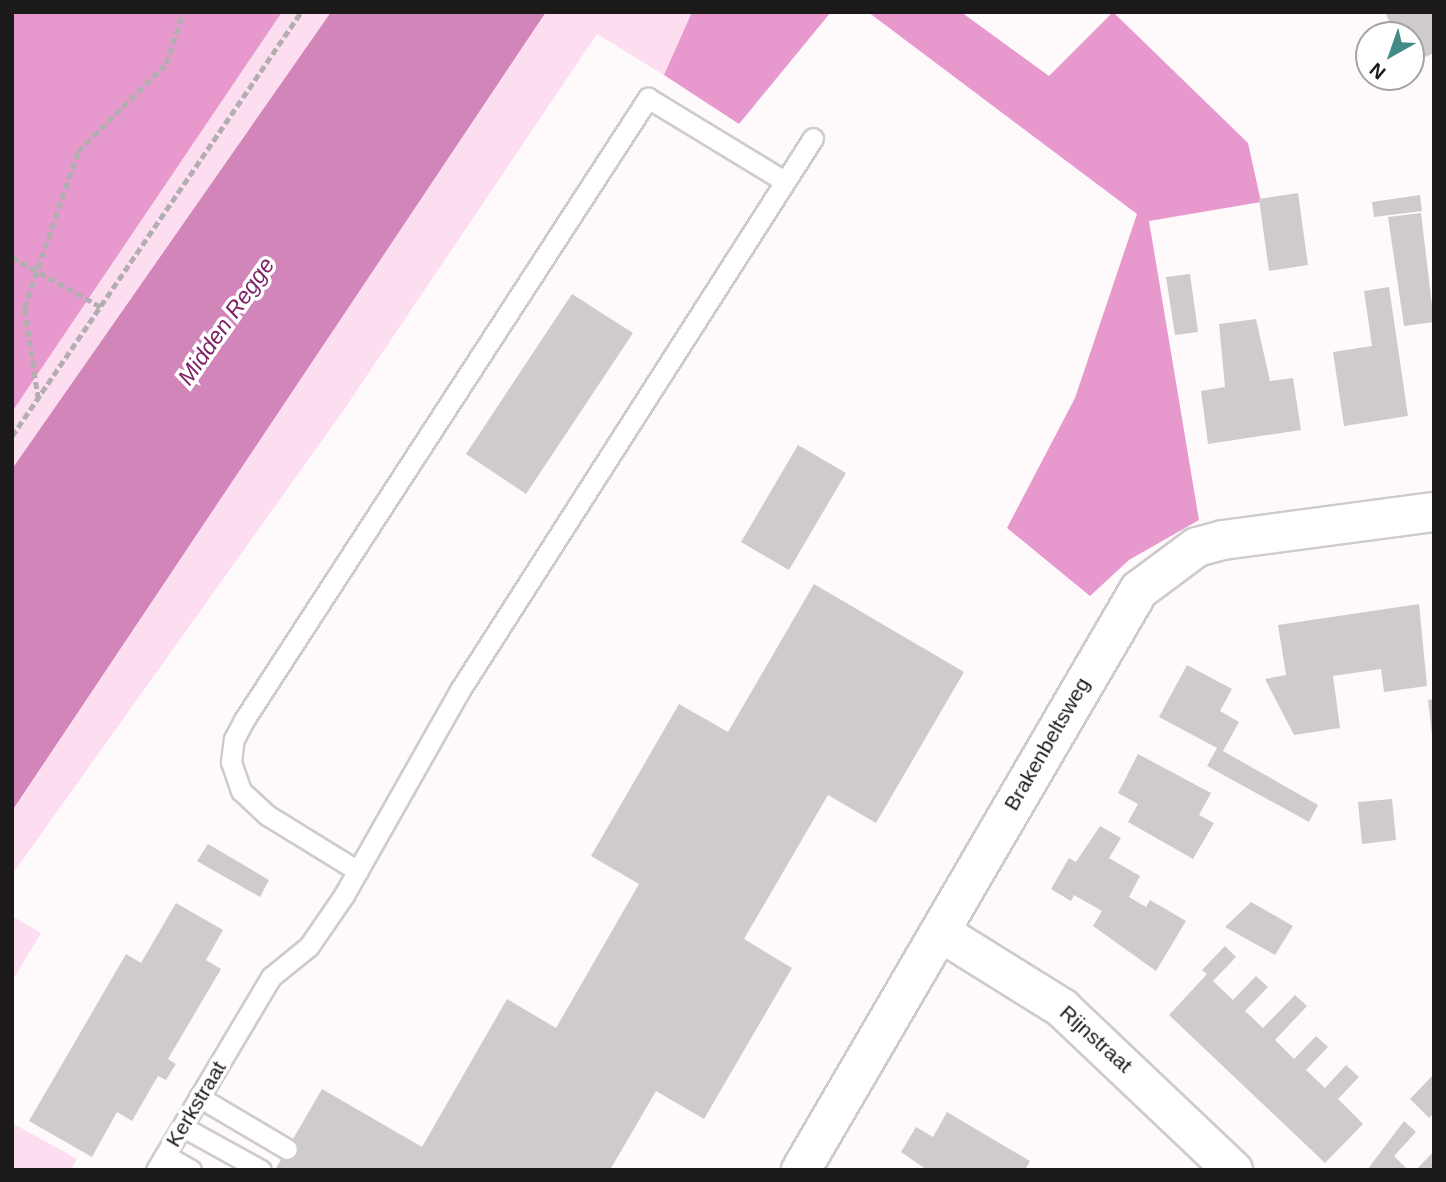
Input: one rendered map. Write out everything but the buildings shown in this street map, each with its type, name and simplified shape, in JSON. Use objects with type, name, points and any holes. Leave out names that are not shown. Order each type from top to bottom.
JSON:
[{"type":"street","name":"Brakenbeltsweg","points":[[801,1170],[1120,617],[1139,590],[1171,562],[1197,547],[1223,540],[1434,512]]},
{"type":"street","name":"Rijnstraat","points":[[940,932],[1062,1008],[1233,1170]]},
{"type":"lane","points":[[359,871],[267,815],[241,791],[231,762],[234,739],[244,720],[648,98],[783,180]]},
{"type":"lane","name":"Kerkstraat","points":[[160,1162],[271,977],[309,946],[359,871],[460,690],[783,180],[813,138]]},
{"type":"lane","points":[[199,1097],[287,1149]]},
{"type":"lane","points":[[183,1127],[261,1170]]},
{"type":"lane","points":[[160,1162],[191,1170]]},
{"type":"path","points":[[38,399],[24,308],[78,151],[166,64],[183,12]]},
{"type":"path","points":[[12,436],[301,12]]},
{"type":"path","points":[[12,257],[101,306]]},
{"type":"shaded area","points":[[12,12],[282,12],[12,412]]},
{"type":"shaded area","points":[[282,12],[331,12],[12,469],[12,412]]},
{"type":"shaded area","points":[[546,12],[692,12],[664,75],[597,34],[343,411],[12,875],[12,811]]},
{"type":"shaded area","points":[[692,12],[831,12],[739,124],[664,75]]},
{"type":"shaded area","points":[[868,12],[961,12],[1049,76],[1113,12],[1248,143],[1261,202],[1149,221],[1199,520],[1129,560],[1090,596],[1007,528],[1075,398],[1137,214]]},
{"type":"shaded area","points":[[12,916],[41,933],[12,981]]},
{"type":"shaded area","points":[[12,1123],[77,1159],[71,1170],[12,1170]]},
{"type":"water","name":"Midden Regge","points":[[331,12],[546,12],[12,811],[12,469]]}]
